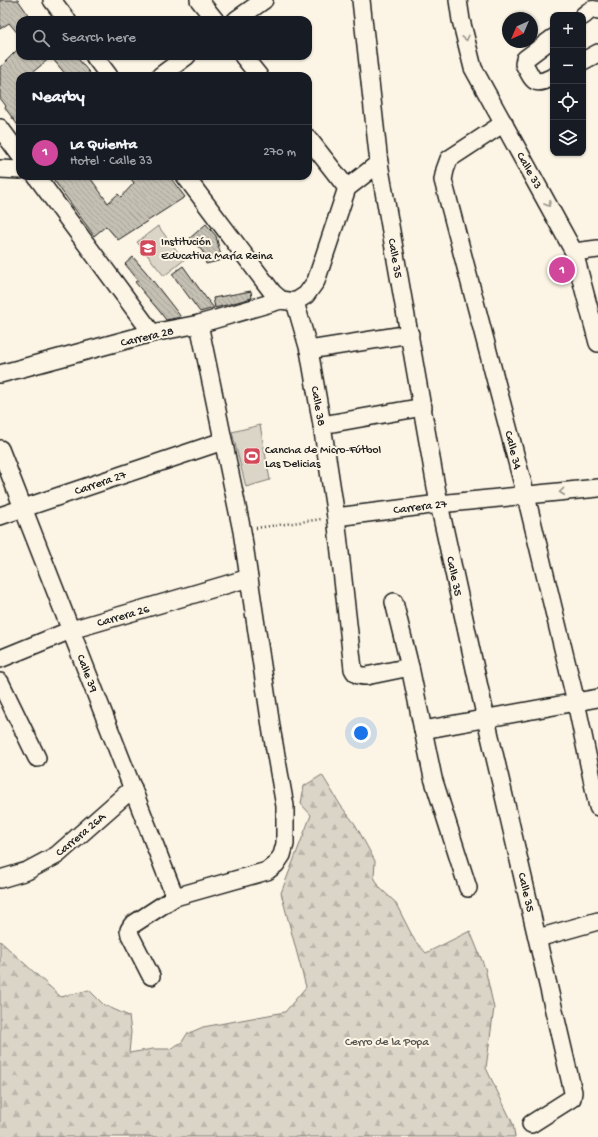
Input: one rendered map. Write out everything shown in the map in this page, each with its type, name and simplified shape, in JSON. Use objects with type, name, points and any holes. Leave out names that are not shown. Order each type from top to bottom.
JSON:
[{"type":"street","points":[[52,0],[64,16]]},
{"type":"street","points":[[199,0],[212,16]]},
{"type":"street","points":[[242,16],[264,0]]},
{"type":"street","name":"Calle 35","points":[[361,0],[379,163],[439,504],[486,718],[573,1092],[572,1098],[531,1124]]},
{"type":"street","name":"Calle 33","points":[[458,0],[461,20],[474,68],[574,252],[598,343]]},
{"type":"street","points":[[586,14],[591,10],[598,11]]},
{"type":"street","points":[[550,40],[525,59],[524,64],[534,80],[543,82],[550,78]]},
{"type":"street","points":[[586,59],[598,53]]},
{"type":"street","points":[[97,60],[106,72]]},
{"type":"street","points":[[165,72],[182,60]]},
{"type":"street","points":[[246,60],[256,72]]},
{"type":"street","name":"Calle 34","points":[[504,123],[449,159],[444,170],[444,180],[526,496],[576,702],[598,807]]},
{"type":"street","points":[[0,128],[16,150]]},
{"type":"street","points":[[312,143],[347,188]]},
{"type":"street","points":[[188,180],[273,294],[288,301],[306,295],[316,280],[347,188],[379,163]]},
{"type":"street","points":[[0,169],[16,170]]},
{"type":"street","points":[[39,180],[152,333]]},
{"type":"street","points":[[574,252],[598,249]]},
{"type":"street","name":"Carrera 28","points":[[0,374],[152,333],[199,324],[288,301]]},
{"type":"street","name":"Calle 38","points":[[288,301],[309,350],[336,516],[352,669],[355,674],[366,676],[410,667]]},
{"type":"street","points":[[151,976],[130,935],[129,930],[132,925],[175,897],[267,871],[276,864],[282,855],[285,844],[285,806],[272,733],[242,530],[199,324]]},
{"type":"street","points":[[309,350],[410,334]]},
{"type":"street","points":[[322,425],[423,407]]},
{"type":"street","name":"Carrera 27","points":[[0,516],[223,441]]},
{"type":"street","name":"Calle 39","points":[[0,449],[175,897]]},
{"type":"street","name":"Carrera 27","points":[[336,516],[598,488]]},
{"type":"street","name":"Carrera 26","points":[[0,659],[71,630],[248,578]]},
{"type":"street","points":[[394,602],[410,667],[433,778],[468,888]]},
{"type":"street","points":[[0,682],[37,758]]},
{"type":"street","points":[[423,730],[598,698]]},
{"type":"street","name":"Carrera 26A","points":[[0,879],[27,871],[57,855],[133,788]]},
{"type":"street","points":[[538,938],[598,921]]},
{"type":"path","points":[[242,530],[336,516]]},
{"type":"green space","points":[[158,226],[184,260],[164,276],[137,242]]},
{"type":"green space","name":"Cancha de Micro-Fútbol Las Delicias","points":[[260,425],[270,480],[246,487],[232,432]]},
{"type":"green space","name":"Cerro de la Popa","points":[[322,775],[341,806],[355,824],[375,861],[374,877],[380,888],[395,902],[415,941],[426,953],[470,931],[485,968],[494,1008],[486,1068],[513,1124],[515,1137],[0,1137],[0,941],[61,997],[89,990],[104,1005],[129,1016],[131,1032],[129,1053],[153,1049],[170,1049],[182,1042],[187,1034],[203,1027],[285,1012],[306,987],[281,893],[311,815],[301,804],[304,786]]},
{"type":"building","points":[[0,0],[18,0],[29,16],[16,16],[16,31],[9,23],[0,29]]},
{"type":"building","points":[[16,51],[16,60],[47,60],[33,72],[16,72],[16,123],[5,108],[6,106],[0,98],[0,67]]},
{"type":"building","points":[[54,60],[79,60],[89,72],[64,72]]},
{"type":"building","points":[[54,180],[92,180],[108,203],[118,194],[121,197],[134,183],[132,180],[172,180],[185,197],[118,240],[106,226],[94,236]]},
{"type":"building","points":[[206,224],[216,236],[222,260],[206,264],[203,252],[190,238]]},
{"type":"building","points":[[133,257],[181,317],[166,320],[135,282],[138,280],[125,264]]},
{"type":"building","points":[[183,266],[214,308],[200,312],[172,274]]},
{"type":"building","points":[[251,291],[252,298],[215,308],[213,298]]},
{"type":"place","name":"Institución Educativa María Reina","points":[[148,248]]},
{"type":"place","name":"La Quienta","points":[[562,270]]},
{"type":"place","name":"Cancha de Micro-Fútbol Las Delicias","points":[[252,456]]}]
